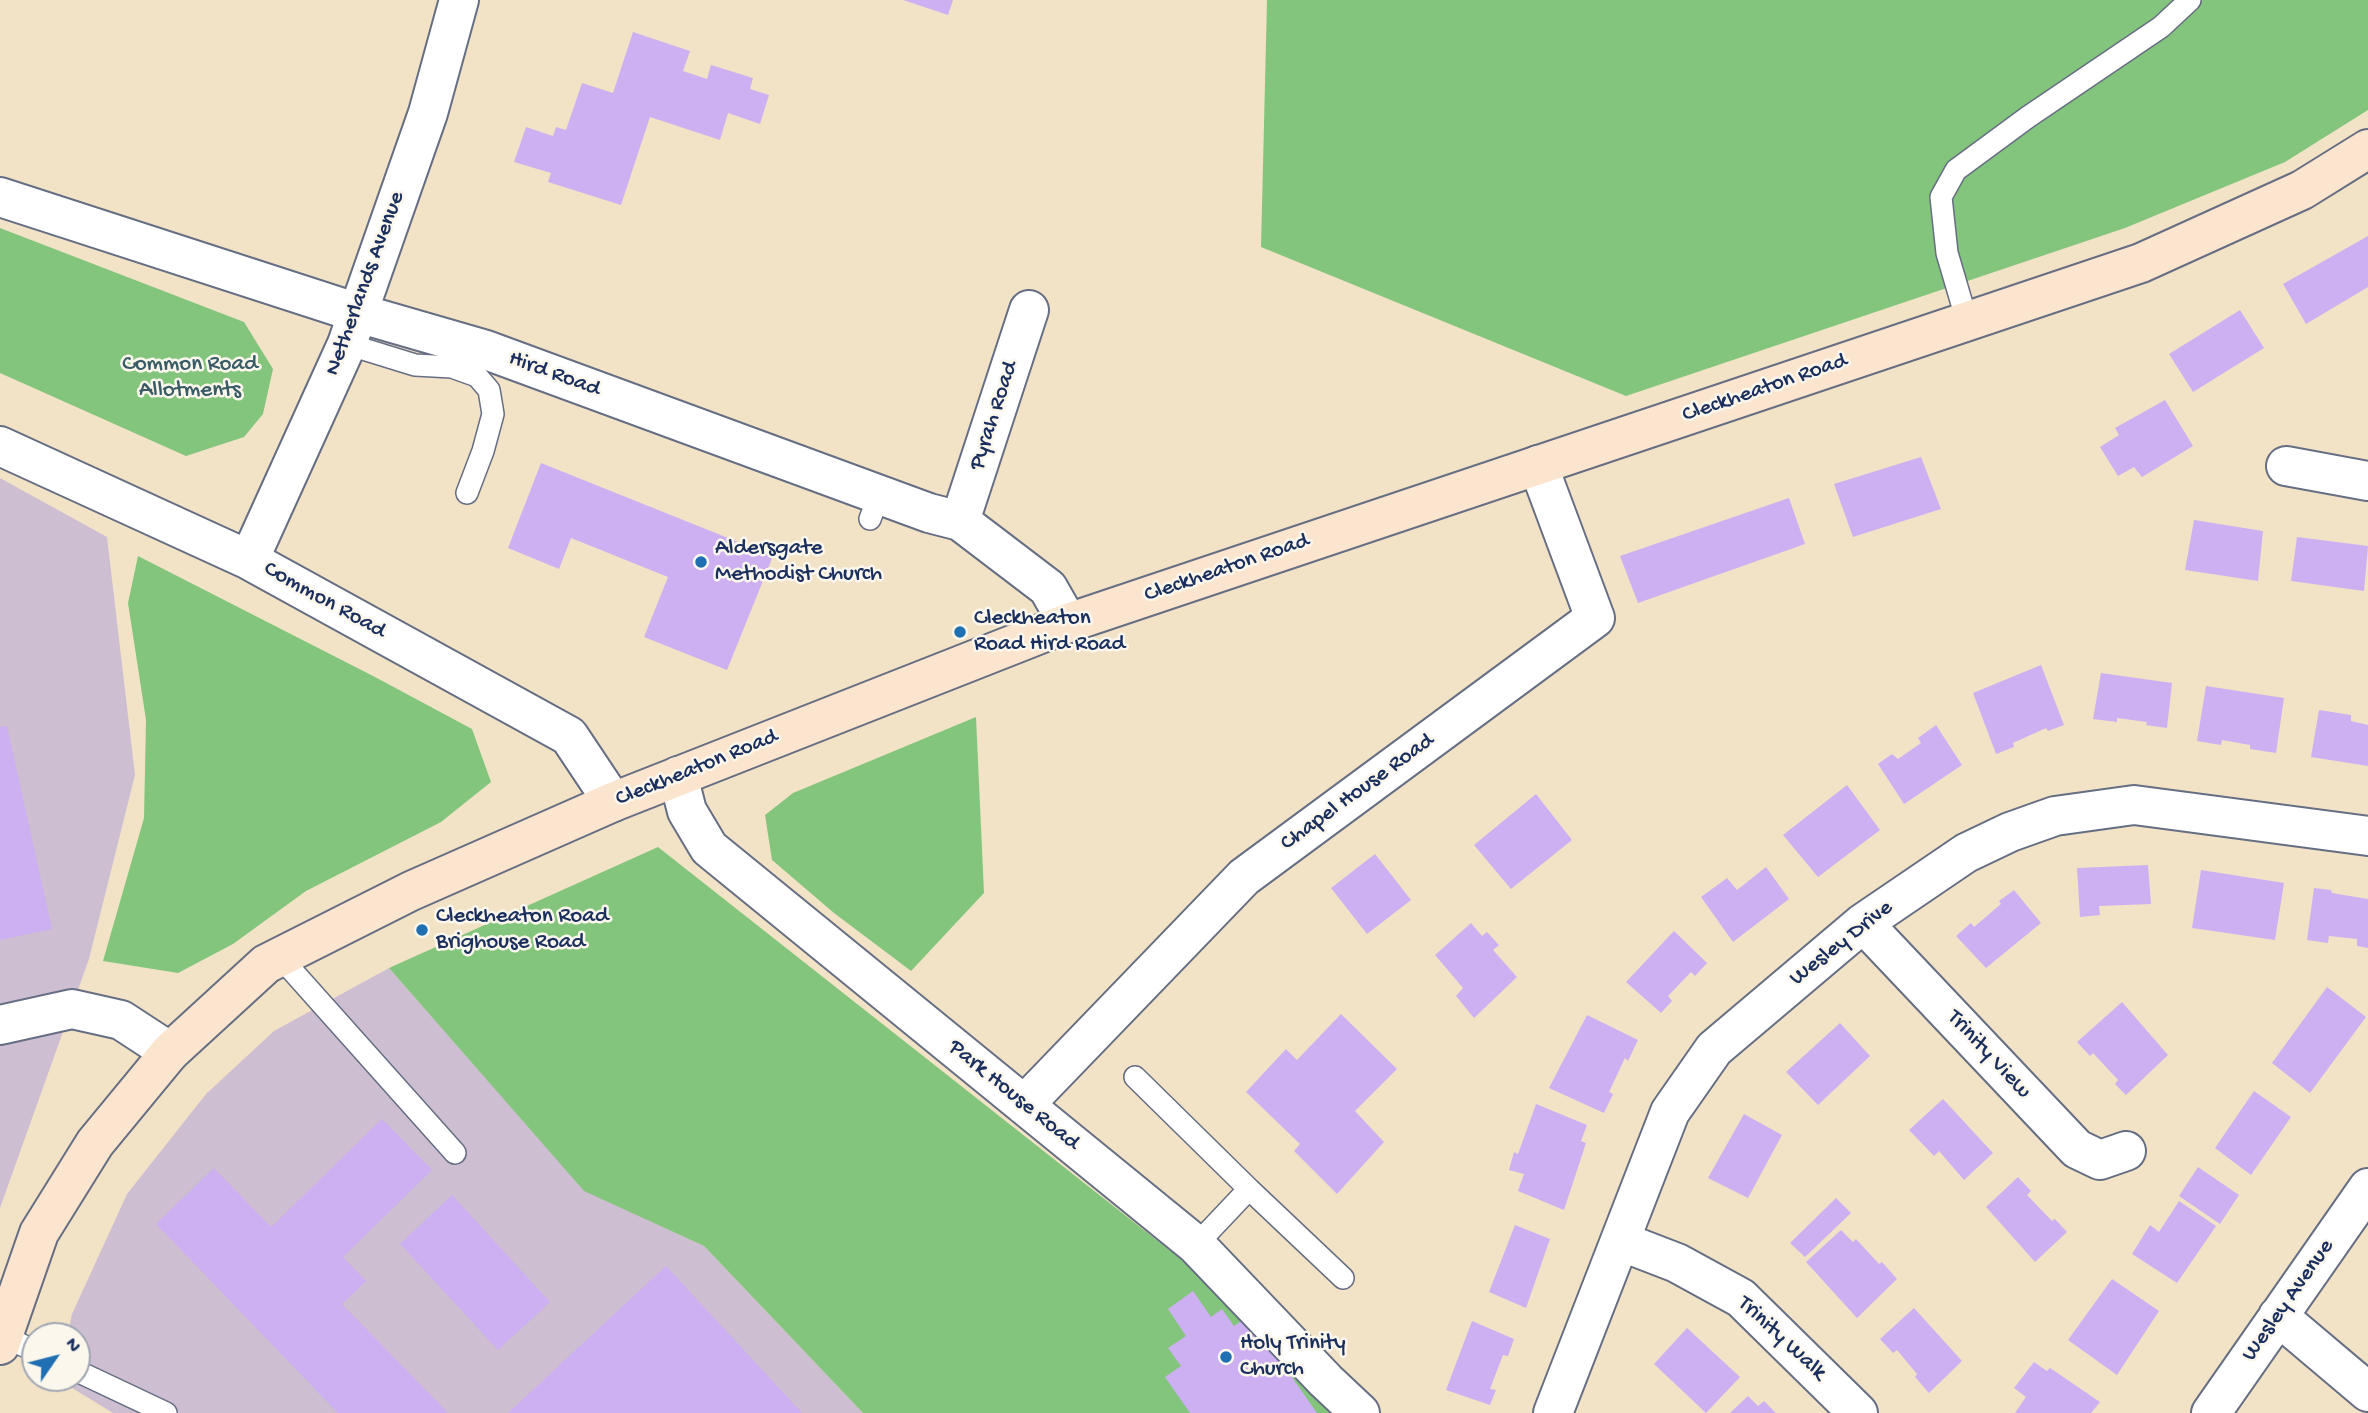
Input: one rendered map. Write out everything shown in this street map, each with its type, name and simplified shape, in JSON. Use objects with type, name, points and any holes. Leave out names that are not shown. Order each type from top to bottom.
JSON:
[{"type":"street","name":"Netherlands Avenue","points":[[249,560],[352,329],[428,113],[459,0]]},
{"type":"street","name":"Cleckheaton Road","points":[[13,1344],[39,1233],[95,1143],[170,1052],[266,964],[411,891],[613,802],[1068,623],[2141,262],[2302,190],[2368,149]]},
{"type":"street","name":"Hird Road","points":[[0,197],[352,329],[486,350],[875,507],[929,513],[960,522],[1048,588],[1068,623]]},
{"type":"street","name":"Pyrah Road","points":[[960,522],[1028,310]]},
{"type":"street","name":"Common Road","points":[[0,446],[249,560],[569,736],[613,802]]},
{"type":"street","name":"Chapel House Road","points":[[1024,1105],[1244,877],[1595,618],[1538,465]]},
{"type":"street","points":[[2286,466],[2368,481]]},
{"type":"street","name":"Park House Road","points":[[678,776],[687,811],[709,848],[1196,1244],[1326,1381],[1360,1413]]},
{"type":"street","name":"Wesley Drive","points":[[1553,1413],[1670,1112],[1714,1049],[1863,923],[1966,853],[2010,832],[2055,817],[2134,805],[2368,836]]},
{"type":"street","name":"Trinity View","points":[[1863,923],[2077,1149],[2100,1160],[2126,1151]]},
{"type":"street","points":[[0,1025],[72,1009],[121,1020],[170,1052]]},
{"type":"street","name":"Wesley Avenue","points":[[2211,1413],[2368,1188]]},
{"type":"street","name":"Trinity Walk","points":[[1620,1241],[1677,1263],[1741,1298],[1858,1413]]},
{"type":"street","points":[[2278,1316],[2368,1392]]},
{"type":"lane","points":[[1967,321],[1947,253],[1941,197],[1956,170],[2028,117],[2161,27],[2190,0]]},
{"type":"lane","points":[[352,329],[415,365],[452,367],[477,376],[489,390],[493,414],[484,451],[467,493]]},
{"type":"lane","points":[[280,957],[455,1153]]},
{"type":"lane","points":[[1135,1077],[1343,1278]]},
{"type":"lane","points":[[1196,1244],[1249,1189]]},
{"type":"lane","points":[[91,1378],[166,1413]]},
{"type":"shaded area","points":[[0,478],[107,537],[135,775],[89,959],[0,1208]]},
{"type":"shaded area","points":[[389,968],[584,1190],[704,1246],[863,1413],[113,1413],[79,1392],[91,1392],[91,1322],[70,1322],[72,1314],[127,1194],[206,1094],[274,1031]]},
{"type":"green space","points":[[1267,0],[2368,0],[2368,110],[2285,162],[2125,228],[1626,396],[1261,247]]},
{"type":"green space","name":"Common Road Allotments","points":[[0,228],[244,322],[273,369],[263,414],[244,437],[186,456],[0,373]]},
{"type":"green space","points":[[138,556],[472,729],[491,782],[441,822],[306,891],[233,944],[178,973],[103,961],[144,818],[146,720],[128,603]]},
{"type":"green space","points":[[976,717],[984,893],[911,971],[834,913],[772,860],[765,815],[793,793]]},
{"type":"green space","points":[[658,847],[1192,1268],[1337,1413],[863,1413],[704,1246],[584,1191],[389,968]]},
{"type":"building","points":[[903,0],[953,0],[948,15]]},
{"type":"building","points":[[633,32],[690,51],[683,71],[707,79],[711,65],[753,78],[750,89],[769,95],[760,124],[728,113],[720,140],[650,117],[621,205],[548,182],[551,173],[514,162],[526,127],[553,136],[556,127],[566,130],[582,83],[613,93]]},
{"type":"building","points":[[2368,236],[2368,287],[2306,324],[2283,284]]},
{"type":"building","points":[[2240,310],[2264,348],[2193,392],[2169,354]]},
{"type":"building","points":[[2165,400],[2193,446],[2142,477],[2134,467],[2118,476],[2100,447],[2119,435],[2115,428]]},
{"type":"building","points":[[1921,457],[1941,509],[1853,537],[1834,484]]},
{"type":"building","name":"Aldersgate Methodist Church","points":[[541,463],[773,556],[727,670],[644,637],[668,577],[571,538],[559,569],[508,548]]},
{"type":"building","points":[[1789,498],[1805,544],[1638,603],[1620,556]]},
{"type":"building","points":[[2194,520],[2263,531],[2258,581],[2185,570]]},
{"type":"building","points":[[2297,537],[2368,546],[2364,591],[2291,581]]},
{"type":"building","points":[[2041,665],[2064,725],[2048,731],[2046,728],[1996,754],[1973,693]]},
{"type":"building","points":[[2101,673],[2172,683],[2167,728],[2117,718],[2117,722],[2093,719]]},
{"type":"building","points":[[2206,686],[2284,698],[2276,753],[2250,749],[2250,745],[2222,740],[2221,745],[2197,741]]},
{"type":"building","points":[[2319,710],[2351,715],[2351,721],[2368,725],[2368,766],[2311,757]]},
{"type":"building","points":[[1936,725],[1962,765],[1904,804],[1878,764],[1892,754],[1898,759],[1921,743],[1918,738]]},
{"type":"building","points":[[7,726],[52,929],[0,940],[0,727]]},
{"type":"building","points":[[1847,785],[1880,830],[1818,877],[1783,835]]},
{"type":"building","points":[[1536,794],[1572,840],[1511,889],[1474,845]]},
{"type":"building","points":[[1375,854],[1411,900],[1367,934],[1331,888]]},
{"type":"building","points":[[2148,865],[2151,904],[2099,906],[2100,915],[2080,917],[2077,868]]},
{"type":"building","points":[[1766,867],[1789,899],[1733,942],[1701,897],[1727,878],[1737,890]]},
{"type":"building","points":[[2201,870],[2284,883],[2275,940],[2192,928]]},
{"type":"building","points":[[2314,888],[2368,899],[2368,948],[2357,946],[2357,939],[2329,936],[2328,943],[2307,940]]},
{"type":"building","points":[[2014,890],[2041,923],[1986,968],[1956,936],[1971,923],[1974,927],[2001,904],[1999,901]]},
{"type":"building","points":[[1471,923],[1482,936],[1487,932],[1499,945],[1493,950],[1517,977],[1474,1018],[1456,996],[1463,988],[1435,955]]},
{"type":"building","points":[[1674,931],[1707,963],[1695,976],[1691,972],[1668,996],[1672,1001],[1661,1013],[1626,982]]},
{"type":"building","points":[[2327,987],[2366,1017],[2310,1093],[2272,1063]]},
{"type":"building","points":[[2122,1002],[2168,1055],[2126,1095],[2115,1084],[2118,1080],[2093,1053],[2090,1056],[2077,1042]]},
{"type":"building","points":[[1341,1014],[1397,1069],[1355,1111],[1384,1142],[1337,1194],[1294,1151],[1300,1144],[1246,1092],[1286,1049],[1297,1060]]},
{"type":"building","points":[[1587,1015],[1638,1040],[1628,1061],[1625,1058],[1609,1092],[1613,1094],[1604,1113],[1549,1088]]},
{"type":"building","points":[[1840,1023],[1870,1056],[1818,1105],[1786,1072]]},
{"type":"building","points":[[2254,1091],[2291,1117],[2251,1175],[2215,1148]]},
{"type":"building","points":[[1943,1099],[1993,1153],[1964,1180],[1939,1151],[1934,1156],[1909,1130]]},
{"type":"building","points":[[1536,1104],[1587,1125],[1581,1141],[1586,1143],[1564,1210],[1518,1191],[1524,1174],[1509,1170],[1514,1152],[1518,1154]]},
{"type":"building","points":[[1744,1114],[1782,1135],[1748,1198],[1708,1178]]},
{"type":"building","points":[[382,1119],[432,1170],[343,1257],[366,1281],[342,1304],[448,1413],[338,1413],[156,1224],[214,1168],[271,1227]]},
{"type":"building","points":[[2198,1167],[2239,1195],[2220,1224],[2179,1196]]},
{"type":"building","points":[[2018,1177],[2031,1191],[2027,1195],[2052,1221],[2055,1219],[2067,1232],[2035,1262],[1986,1207]]},
{"type":"building","points":[[452,1195],[550,1302],[498,1350],[400,1244]]},
{"type":"building","points":[[1836,1198],[1851,1213],[1805,1257],[1790,1243]]},
{"type":"building","points":[[2179,1201],[2216,1226],[2177,1283],[2132,1254],[2150,1225],[2159,1232]]},
{"type":"building","points":[[1515,1225],[1550,1239],[1526,1308],[1489,1292]]},
{"type":"building","points":[[1841,1230],[1853,1242],[1856,1239],[1897,1279],[1857,1318],[1806,1262]]},
{"type":"building","points":[[666,1266],[802,1413],[508,1413]]},
{"type":"building","points":[[2112,1279],[2159,1311],[2117,1375],[2068,1340]]},
{"type":"building","name":"Holy Trinity Church","points":[[1193,1291],[1211,1317],[1222,1309],[1234,1326],[1249,1316],[1317,1413],[1190,1413],[1165,1377],[1181,1366],[1168,1348],[1186,1336],[1168,1309]]},
{"type":"building","points":[[1914,1308],[1962,1361],[1929,1393],[1897,1350],[1893,1353],[1880,1339]]},
{"type":"building","points":[[1472,1321],[1514,1339],[1508,1356],[1503,1355],[1490,1389],[1496,1390],[1490,1405],[1446,1390]]},
{"type":"building","points":[[1687,1328],[1740,1377],[1706,1413],[1654,1364]]},
{"type":"building","points":[[2034,1362],[2047,1371],[2050,1368],[2100,1402],[2091,1413],[2015,1413],[2026,1397],[2014,1388]]},
{"type":"building","points":[[1748,1396],[1758,1406],[1764,1401],[1776,1413],[1730,1413]]},
{"type":"place","name":"Aldersgate Methodist Church","points":[[701,562]]},
{"type":"place","name":"Cleckheaton Road Hird Road","points":[[960,632]]},
{"type":"place","name":"Cleckheaton Road Brighouse Road","points":[[422,930]]},
{"type":"place","name":"Holy Trinity Church","points":[[1226,1357]]}]
